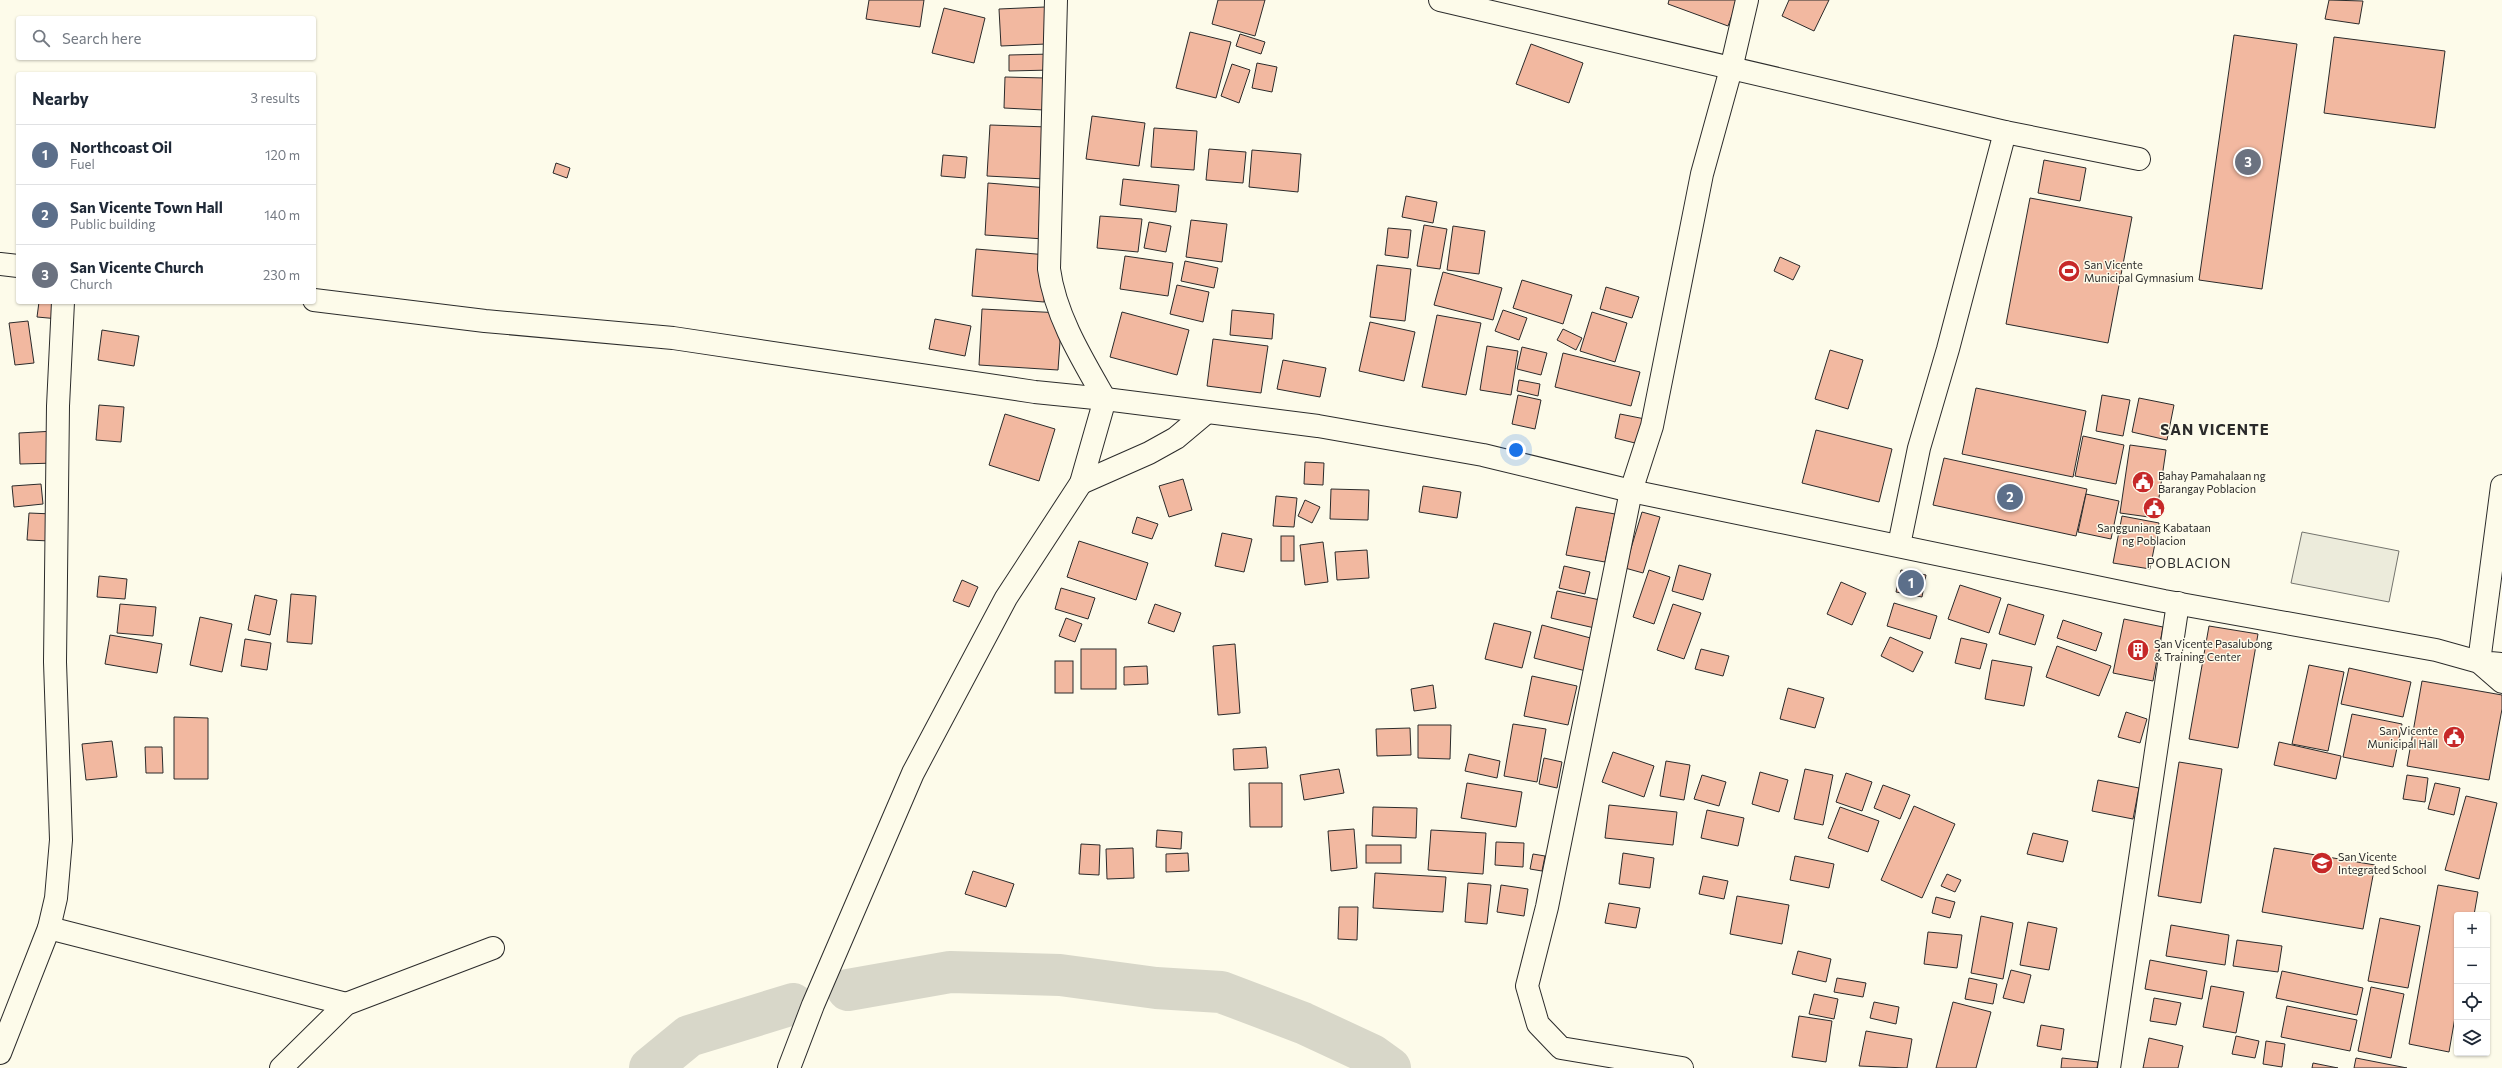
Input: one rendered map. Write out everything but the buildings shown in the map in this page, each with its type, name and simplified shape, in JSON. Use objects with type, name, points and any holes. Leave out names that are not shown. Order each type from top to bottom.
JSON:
[{"type":"street","points":[[789,1068],[813,1005],[913,773],[1006,598],[1081,483],[1105,399],[1074,344],[1051,283],[1049,268],[1056,0]]},
{"type":"street","points":[[1440,0],[2005,132],[2139,159]]},
{"type":"street","points":[[1682,1068],[1561,1048],[1538,1024],[1527,986],[1547,907],[1631,491],[1652,426],[1702,174],[1732,69],[1747,0]]},
{"type":"street","points":[[1899,545],[1919,448],[1948,350],[2005,132]]},
{"type":"street","points":[[0,264],[16,266]]},
{"type":"street","points":[[316,300],[485,321],[673,338],[1035,392],[1105,399],[1318,426],[1483,455],[1631,491],[2178,603],[2436,650],[2479,662],[2502,664]]},
{"type":"street","points":[[0,1053],[49,928],[56,898],[61,840],[55,662],[58,406],[63,304]]},
{"type":"street","points":[[1081,483],[1149,454],[1176,438],[1207,412]]},
{"type":"street","points":[[2479,662],[2502,486]]},
{"type":"street","points":[[2109,1068],[2178,603]]},
{"type":"street","points":[[2479,662],[2502,682]]},
{"type":"street","points":[[49,928],[346,1004]]},
{"type":"street","points":[[281,1068],[346,1004],[494,948]]},
{"type":"shaded area","points":[[2302,532],[2399,551],[2389,602],[2291,583]]},
{"type":"waterway","points":[[848,990],[950,972],[1060,975],[1156,988],[1221,992],[1303,1023],[1372,1055],[1390,1068]]},
{"type":"waterway","points":[[650,1068],[689,1036],[793,1004]]},
{"type":"place","name":"San Vicente Church","points":[[2248,162]]},
{"type":"place","name":"San Vicente Municipal Gymnasium","points":[[2069,271]]},
{"type":"place","name":"Bahay Pamahalaan ng Barangay Poblacion","points":[[2143,482]]},
{"type":"place","name":"San Vicente Town Hall","points":[[2010,497]]},
{"type":"place","name":"Sangguniang Kabataan ng Poblacion","points":[[2154,508]]},
{"type":"place","name":"Northcoast Oil","points":[[1911,583]]},
{"type":"place","name":"San Vicente Pasalubong & Training Center","points":[[2138,650]]},
{"type":"place","name":"San Vicente Municipal Hall","points":[[2454,737]]},
{"type":"place","name":"San Vicente Integrated School","points":[[2322,863]]},
{"type":"district","name":"SAN VICENTE","points":[[2215,430]]},
{"type":"district","name":"POBLACION","points":[[2189,563]]}]
